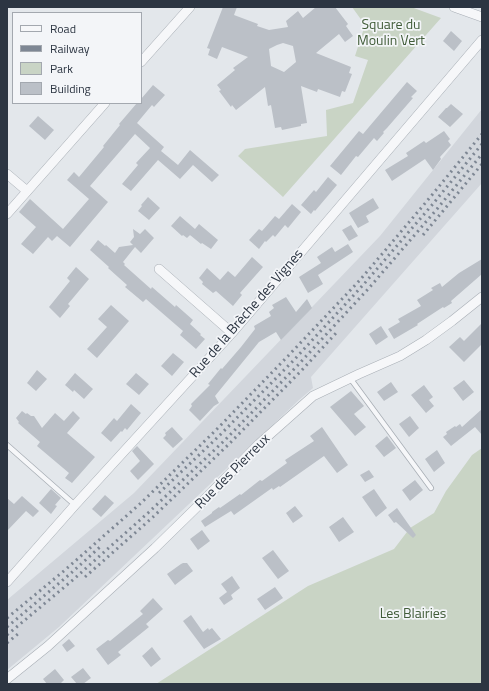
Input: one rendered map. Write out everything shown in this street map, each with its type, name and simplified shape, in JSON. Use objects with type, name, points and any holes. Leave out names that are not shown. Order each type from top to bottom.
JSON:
[{"type":"street","points":[[142,61],[190,7]]},
{"type":"street","points":[[454,7],[482,17]]},
{"type":"street","name":"Rue de la Brèche des Vignes","points":[[7,582],[232,333],[482,40]]},
{"type":"street","points":[[7,214],[104,104]]},
{"type":"street","points":[[7,174],[27,191]]},
{"type":"street","points":[[159,269],[232,333]]},
{"type":"street","name":"Rue des Pierreux","points":[[7,679],[48,646],[144,558],[259,444],[313,396],[400,356],[426,340],[482,297]]},
{"type":"lane","points":[[350,378],[431,488]]},
{"type":"lane","points":[[7,445],[75,505]]},
{"type":"shaded area","points":[[482,109],[482,183],[311,377],[313,388],[59,627],[7,670],[7,600],[134,493],[380,236]]},
{"type":"green space","name":"Square du Moulin Vert","points":[[352,7],[411,7],[441,18],[283,197],[238,156],[245,149],[327,136],[326,110],[353,103],[368,60],[355,56],[365,25]]},
{"type":"green space","name":"Les Blairies","points":[[482,448],[482,684],[156,684],[308,586],[394,549],[410,528],[434,513],[446,491],[472,455]]},
{"type":"building","points":[[223,7],[237,7],[234,15],[269,30],[288,27],[286,21],[298,11],[303,18],[316,7],[335,7],[348,24],[346,26],[353,36],[345,42],[339,34],[316,53],[351,67],[349,73],[352,74],[345,92],[342,91],[340,97],[318,89],[317,92],[301,86],[307,123],[301,124],[301,126],[282,130],[281,127],[275,128],[271,105],[268,106],[265,87],[236,110],[232,105],[231,107],[219,91],[221,90],[217,85],[235,70],[233,68],[248,57],[222,47],[217,59],[208,55],[210,49],[207,48]],"holes":[[[283,43],[293,46],[296,62],[284,72],[271,66],[269,49]]]},
{"type":"building","points":[[451,31],[462,41],[454,51],[443,41]]},
{"type":"building","points":[[407,82],[417,91],[411,97],[413,98],[377,141],[374,138],[358,157],[356,156],[341,175],[330,166],[359,131],[363,134]]},
{"type":"building","points":[[153,85],[165,95],[154,107],[152,105],[137,123],[164,147],[161,151],[178,165],[190,150],[219,175],[212,182],[193,165],[180,179],[158,160],[131,191],[122,184],[138,165],[136,163],[150,148],[135,134],[90,186],[108,202],[70,247],[57,236],[52,241],[48,237],[33,254],[21,244],[36,227],[19,212],[30,199],[63,229],[89,199],[67,180],[74,172],[79,177],[136,104],[142,104],[142,98]]},
{"type":"building","points":[[451,104],[463,114],[450,127],[438,117]]},
{"type":"building","points":[[38,116],[54,130],[45,140],[29,126]]},
{"type":"building","points":[[444,131],[450,139],[448,141],[451,145],[440,157],[441,159],[433,170],[425,159],[392,181],[385,170],[408,156],[406,153],[424,141],[426,143]]},
{"type":"building","points":[[328,177],[337,185],[311,214],[301,205],[314,190],[316,192]]},
{"type":"building","points":[[148,197],[160,208],[149,220],[138,211]]},
{"type":"building","points":[[373,198],[379,208],[366,216],[369,222],[358,228],[349,213]]},
{"type":"building","points":[[292,204],[301,212],[288,228],[285,225],[275,237],[273,235],[266,242],[265,241],[259,249],[249,240],[259,229],[262,231],[275,216],[279,219]]},
{"type":"building","points":[[180,216],[195,229],[199,224],[218,240],[211,249],[202,243],[201,244],[190,235],[187,238],[183,235],[182,236],[171,226]]},
{"type":"building","points":[[351,225],[358,236],[349,241],[342,230]]},
{"type":"building","points":[[133,229],[140,234],[145,229],[154,238],[141,253],[135,247],[123,262],[125,264],[124,265],[151,289],[152,287],[193,320],[190,324],[205,339],[196,349],[180,335],[183,331],[146,299],[143,302],[125,287],[127,285],[90,250],[98,240],[115,253],[119,247],[133,245],[130,242],[134,237]]},
{"type":"building","points":[[348,244],[353,252],[318,275],[323,284],[308,293],[299,277],[321,263],[317,257],[332,247],[335,252]]},
{"type":"building","points":[[252,257],[263,267],[240,293],[242,295],[233,306],[216,291],[213,293],[202,284],[203,282],[199,278],[207,268],[220,280],[228,271],[235,277]]},
{"type":"building","points":[[482,259],[482,274],[451,301],[452,303],[444,308],[443,307],[417,324],[418,325],[394,339],[388,329],[400,322],[398,319],[421,306],[417,300],[433,290],[431,288],[440,283],[442,287],[459,273]]},
{"type":"building","points":[[76,267],[89,279],[68,304],[70,306],[60,318],[49,307],[70,281],[67,278]]},
{"type":"building","points":[[286,297],[296,312],[307,299],[312,308],[281,340],[276,332],[259,342],[215,396],[219,403],[214,406],[200,421],[189,410],[192,406],[191,404],[210,385],[208,384],[241,347],[255,329],[254,326],[271,316],[269,312],[274,308],[272,305]]},
{"type":"building","points":[[111,305],[129,321],[97,358],[87,349],[107,327],[98,319]]},
{"type":"building","points":[[482,323],[482,344],[464,362],[449,347],[460,337],[464,341]]},
{"type":"building","points":[[381,326],[388,337],[376,345],[369,334]]},
{"type":"building","points":[[173,353],[184,362],[172,376],[161,366]]},
{"type":"building","points":[[37,370],[47,379],[36,391],[27,383]]},
{"type":"building","points":[[75,373],[93,389],[84,399],[74,390],[73,392],[65,385]]},
{"type":"building","points":[[136,373],[149,384],[139,395],[126,384]]},
{"type":"building","points":[[464,380],[474,392],[463,401],[453,388]]},
{"type":"building","points":[[391,382],[398,392],[384,401],[377,392]]},
{"type":"building","points":[[424,385],[433,397],[429,400],[434,406],[426,413],[411,395]]},
{"type":"building","points":[[351,391],[364,406],[354,414],[366,427],[355,436],[330,407]]},
{"type":"building","points":[[131,404],[141,413],[127,430],[125,428],[122,432],[121,431],[111,442],[101,433],[114,418],[117,421]]},
{"type":"building","points":[[482,409],[482,435],[475,427],[451,446],[443,437],[447,434],[446,432],[460,424],[462,427]]},
{"type":"building","points":[[22,411],[26,414],[27,413],[34,416],[42,428],[55,413],[64,421],[73,411],[80,418],[67,433],[95,457],[72,483],[65,478],[69,473],[37,446],[40,442],[18,423],[19,422],[16,418]]},
{"type":"building","points":[[410,416],[419,428],[409,437],[399,424]]},
{"type":"building","points":[[172,427],[183,439],[173,448],[163,438],[166,435],[165,433]]},
{"type":"building","points":[[322,427],[348,465],[337,473],[324,456],[280,487],[279,486],[273,490],[272,488],[234,515],[231,511],[205,527],[201,521],[219,507],[220,508],[240,494],[241,495],[260,480],[262,481],[287,463],[285,460],[314,441],[310,436]]},
{"type":"building","points":[[387,436],[396,448],[384,457],[375,446]]},
{"type":"building","points":[[137,446],[154,464],[138,480],[130,471],[140,461],[132,451]]},
{"type":"building","points":[[437,450],[445,463],[434,472],[425,459]]},
{"type":"building","points":[[369,470],[374,477],[365,482],[360,475]]},
{"type":"building","points":[[415,480],[423,490],[410,501],[402,490]]},
{"type":"building","points":[[51,489],[61,498],[55,505],[57,506],[51,514],[39,503]]},
{"type":"building","points":[[374,489],[387,508],[376,517],[362,497]]},
{"type":"building","points":[[105,495],[114,503],[101,517],[92,509]]},
{"type":"building","points":[[22,496],[39,511],[33,517],[26,511],[7,531],[7,498],[14,504]]},
{"type":"building","points":[[295,506],[303,516],[293,523],[286,513]]},
{"type":"building","points":[[397,508],[416,535],[413,538],[396,522],[394,523],[388,515]]},
{"type":"building","points":[[343,517],[354,532],[339,542],[329,527]]},
{"type":"building","points":[[202,530],[210,541],[198,550],[190,539]]},
{"type":"building","points":[[273,550],[289,571],[278,579],[262,558]]},
{"type":"building","points":[[183,563],[187,563],[193,571],[175,585],[167,574]]},
{"type":"building","points":[[232,576],[240,588],[231,595],[233,599],[224,605],[219,598],[227,592],[221,584]]},
{"type":"building","points":[[275,587],[283,598],[265,610],[257,599]]},
{"type":"building","points":[[153,598],[163,609],[146,624],[149,627],[118,652],[121,655],[108,665],[96,649],[108,640],[110,641],[143,614],[140,611]]},
{"type":"building","points":[[191,615],[203,632],[208,628],[209,630],[212,628],[221,639],[204,649],[183,621]]},
{"type":"building","points":[[69,639],[75,646],[67,652],[62,645]]},
{"type":"building","points":[[152,647],[161,659],[151,667],[142,656]]},
{"type":"building","points":[[83,668],[91,678],[83,684],[77,684],[71,677]]},
{"type":"building","points":[[55,669],[64,680],[60,684],[47,684],[43,679]]},
{"type":"railway","points":[[7,618],[65,570],[141,503],[216,430],[360,280],[482,134]]},
{"type":"railway","points":[[159,493],[220,435],[293,361],[364,284],[482,144]]},
{"type":"railway","points":[[7,635],[74,579],[149,512],[225,440],[298,365],[369,288],[482,154]]},
{"type":"railway","points":[[423,235],[482,164]]},
{"type":"railway","points":[[85,577],[153,517],[229,444],[337,332]]},
{"type":"railway","points":[[7,627],[100,547]]},
{"type":"railway","points":[[7,643],[19,633]]}]
